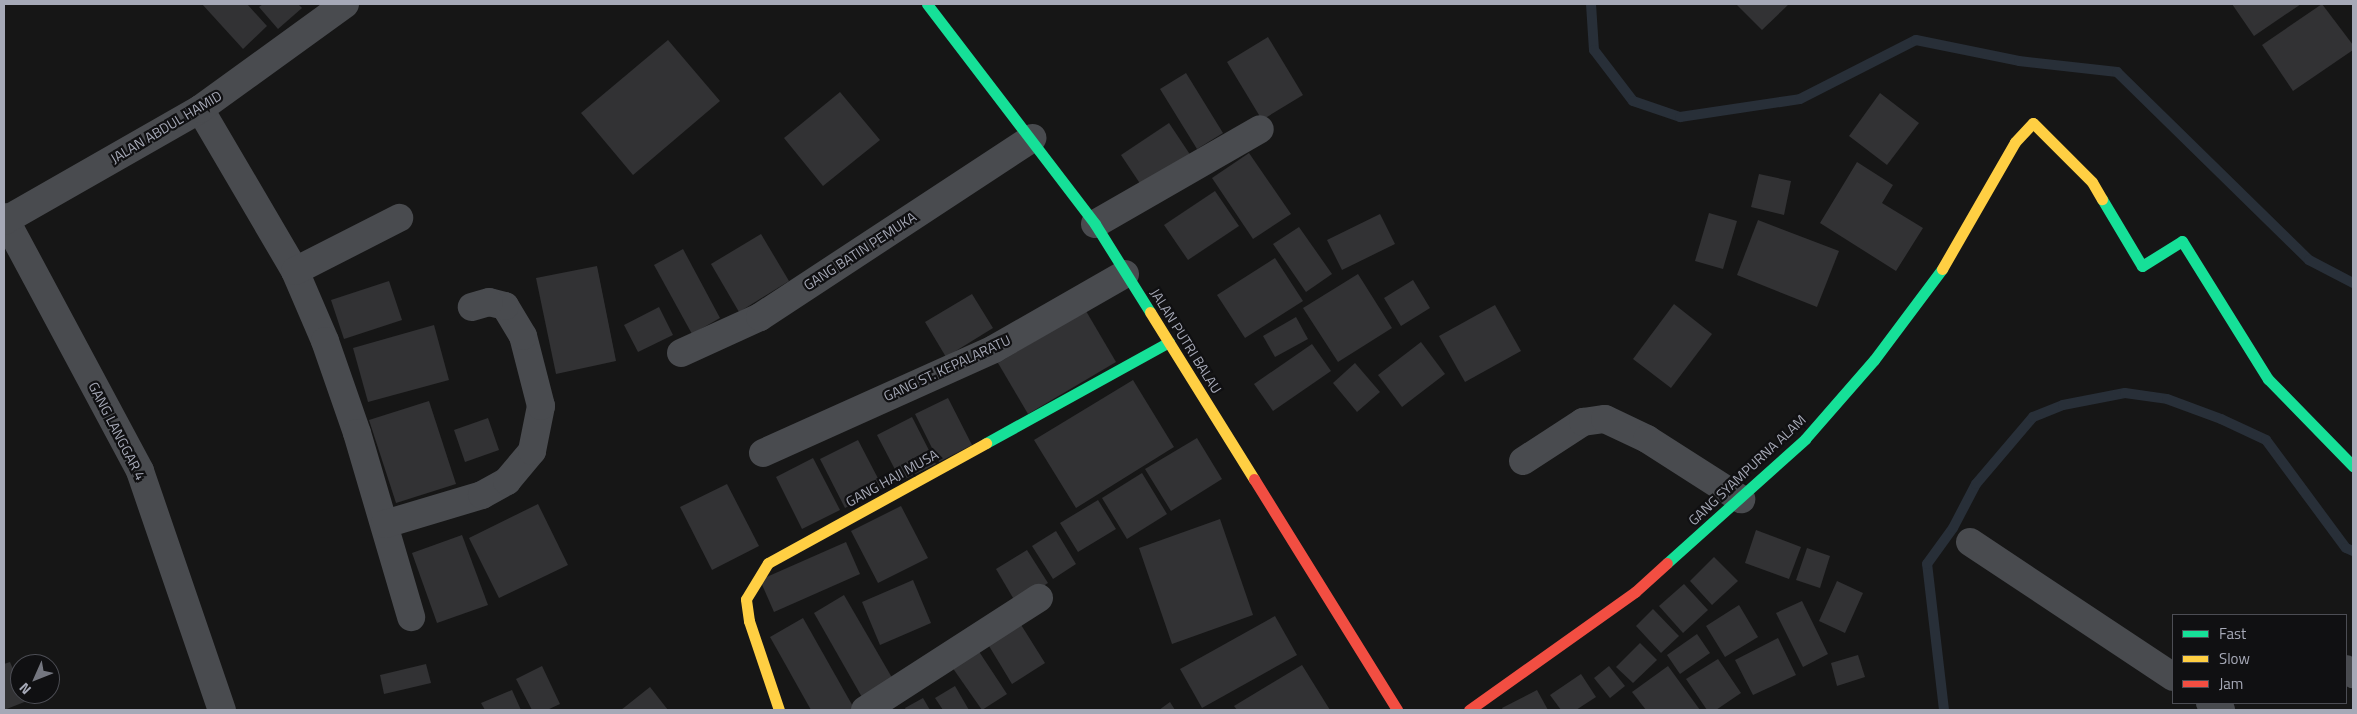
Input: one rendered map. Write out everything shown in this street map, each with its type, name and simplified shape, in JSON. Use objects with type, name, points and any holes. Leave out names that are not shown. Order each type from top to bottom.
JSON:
[{"type":"street","name":"JALAN ABDUL HAMID","points":[[4,220],[200,109],[345,4]]},
{"type":"street","name":"JALAN PUTRI BALAU","points":[[930,5],[1095,224],[1397,710]]},
{"type":"street","points":[[200,109],[295,271],[325,341],[385,524],[411,616]]},
{"type":"street","name":"GANG SYAMPURNA ALAM","points":[[1469,710],[1635,592],[1805,439],[1874,360],[1933,284],[2015,142],[2033,124],[2092,182],[2142,266],[2182,241],[2268,379],[2353,466]]},
{"type":"street","points":[[1095,224],[1260,128]]},
{"type":"street","name":"GANG BATIN PEMUKA","points":[[681,353],[760,317],[1032,138]]},
{"type":"street","points":[[295,271],[399,218]]},
{"type":"street","name":"GANG LANGGAR 4","points":[[4,220],[140,471],[222,710]]},
{"type":"street","name":"GANG ST. KEPALARATU","points":[[763,453],[994,349],[1125,274]]},
{"type":"street","points":[[385,524],[482,495],[508,481],[532,451],[541,406],[523,336],[505,306],[490,302],[472,307]]},
{"type":"street","name":"GANG HAJI MUSA","points":[[780,710],[749,621],[746,599],[768,563],[1169,342]]},
{"type":"street","points":[[1523,461],[1583,422],[1605,418],[1647,440],[1740,499]]},
{"type":"street","points":[[1970,542],[2172,676]]},
{"type":"street","points":[[865,710],[1039,598]]},
{"type":"building","points":[[202,4],[247,4],[267,26],[243,49]]},
{"type":"building","points":[[263,4],[298,4],[302,8],[278,29],[259,7]]},
{"type":"building","points":[[1736,4],[1789,4],[1762,30]]},
{"type":"building","points":[[2232,4],[2301,4],[2254,36]]},
{"type":"building","points":[[2322,4],[2353,45],[2353,50],[2293,91],[2262,45]]},
{"type":"building","points":[[1268,37],[1303,95],[1262,120],[1227,62]]},
{"type":"building","points":[[668,40],[720,101],[633,175],[581,113]]},
{"type":"building","points":[[1186,73],[1223,133],[1197,149],[1160,89]]},
{"type":"building","points":[[840,92],[880,140],[823,186],[784,138]]},
{"type":"building","points":[[1880,93],[1919,123],[1887,165],[1849,136]]},
{"type":"building","points":[[1169,123],[1191,156],[1143,188],[1121,155]]},
{"type":"building","points":[[1249,153],[1291,214],[1253,239],[1212,178]]},
{"type":"building","points":[[1857,162],[1893,185],[1882,203],[1923,228],[1896,271],[1820,223]]},
{"type":"building","points":[[1759,174],[1791,181],[1784,215],[1751,207]]},
{"type":"building","points":[[1215,191],[1239,226],[1188,260],[1164,225]]},
{"type":"building","points":[[1709,213],[1737,221],[1723,269],[1695,261]]},
{"type":"building","points":[[1380,214],[1395,244],[1342,270],[1327,240]]},
{"type":"building","points":[[1758,220],[1839,251],[1817,307],[1737,275]]},
{"type":"building","points":[[1299,227],[1332,274],[1306,292],[1273,244]]},
{"type":"building","points":[[761,234],[789,281],[739,312],[711,264]]},
{"type":"building","points":[[683,249],[720,318],[692,334],[654,265]]},
{"type":"building","points":[[1275,258],[1303,301],[1245,338],[1217,295]]},
{"type":"building","points":[[597,266],[616,361],[556,374],[536,278]]},
{"type":"building","points":[[1358,274],[1392,328],[1338,362],[1303,308]]},
{"type":"building","points":[[1413,280],[1430,308],[1401,326],[1384,298]]},
{"type":"building","points":[[389,281],[402,320],[344,339],[331,300]]},
{"type":"building","points":[[972,294],[993,328],[946,357],[925,322]]},
{"type":"building","points":[[1674,304],[1712,334],[1671,388],[1633,359]]},
{"type":"building","points":[[1495,305],[1521,351],[1465,382],[1439,336]]},
{"type":"building","points":[[659,307],[673,335],[638,352],[624,325]]},
{"type":"building","points":[[1086,311],[1116,362],[1028,414],[998,363]]},
{"type":"building","points":[[1296,317],[1308,339],[1275,357],[1263,336]]},
{"type":"building","points":[[434,325],[449,380],[368,402],[353,348]]},
{"type":"building","points":[[1421,342],[1445,374],[1402,407],[1378,375]]},
{"type":"building","points":[[1312,344],[1331,371],[1273,411],[1254,384]]},
{"type":"building","points":[[1355,363],[1380,392],[1357,412],[1333,383]]},
{"type":"building","points":[[1133,380],[1174,447],[1076,508],[1034,440]]},
{"type":"building","points":[[948,398],[972,445],[939,462],[915,414]]},
{"type":"building","points":[[429,401],[456,484],[396,503],[369,420]]},
{"type":"building","points":[[912,417],[936,464],[901,481],[877,435]]},
{"type":"building","points":[[488,418],[499,450],[465,462],[454,430]]},
{"type":"building","points":[[1197,438],[1222,479],[1171,511],[1145,469]]},
{"type":"building","points":[[858,440],[883,488],[845,508],[820,459]]},
{"type":"building","points":[[813,458],[840,510],[802,529],[776,477]]},
{"type":"building","points":[[1142,473],[1167,514],[1127,539],[1102,498]]},
{"type":"building","points":[[727,484],[759,546],[712,570],[680,507]]},
{"type":"building","points":[[1098,500],[1116,529],[1078,552],[1060,523]]},
{"type":"building","points":[[538,504],[568,565],[499,598],[469,538]]},
{"type":"building","points":[[901,506],[928,558],[878,583],[851,531]]},
{"type":"building","points":[[1220,519],[1253,615],[1172,644],[1139,548]]},
{"type":"building","points":[[1756,530],[1801,547],[1789,579],[1745,563]]},
{"type":"building","points":[[1056,531],[1076,564],[1053,579],[1032,546]]},
{"type":"building","points":[[462,535],[488,605],[437,623],[412,553]]},
{"type":"building","points":[[846,542],[860,574],[774,612],[760,580]]},
{"type":"building","points":[[1807,548],[1830,556],[1820,588],[1796,580]]},
{"type":"building","points":[[1027,550],[1048,583],[1016,603],[996,569]]},
{"type":"building","points":[[1714,557],[1738,581],[1712,605],[1690,581]]},
{"type":"building","points":[[913,580],[931,623],[880,645],[862,602]]},
{"type":"building","points":[[1837,581],[1863,593],[1845,633],[1819,621]]},
{"type":"building","points":[[1684,584],[1708,610],[1683,633],[1659,606]]},
{"type":"building","points":[[844,595],[898,688],[867,706],[814,613]]},
{"type":"building","points":[[1802,601],[1828,654],[1803,667],[1776,613]]},
{"type":"building","points":[[1739,605],[1758,637],[1725,657],[1706,626]]},
{"type":"building","points":[[1653,609],[1679,636],[1661,653],[1636,626]]},
{"type":"building","points":[[1275,616],[1297,655],[1202,708],[1180,669]]},
{"type":"building","points":[[803,618],[855,710],[811,710],[770,637]]},
{"type":"building","points":[[1018,620],[1045,663],[1012,684],[986,641]]},
{"type":"building","points":[[1697,634],[1710,653],[1680,674],[1667,655]]},
{"type":"building","points":[[1778,638],[1796,675],[1753,695],[1735,660]]},
{"type":"building","points":[[1640,643],[1657,660],[1633,683],[1616,667]]},
{"type":"building","points":[[978,650],[1007,694],[982,710],[952,667]]},
{"type":"building","points":[[1858,655],[1865,677],[1837,686],[1831,663]]},
{"type":"building","points":[[1718,659],[1741,693],[1716,710],[1707,710],[1686,679]]},
{"type":"building","points":[[10,662],[10,704],[19,704],[4,710],[4,664]]},
{"type":"building","points":[[426,664],[431,683],[384,694],[380,675]]},
{"type":"building","points":[[1302,665],[1330,710],[1237,710],[1234,706]]},
{"type":"building","points":[[542,666],[560,704],[547,710],[532,710],[516,679]]},
{"type":"building","points":[[1609,666],[1625,686],[1610,698],[1594,678]]},
{"type":"building","points":[[1668,666],[1700,710],[1646,710],[1632,692]]},
{"type":"building","points":[[1581,674],[1596,697],[1576,710],[1561,710],[1550,695]]},
{"type":"building","points":[[955,686],[969,710],[943,710],[935,698]]},
{"type":"building","points":[[650,687],[668,710],[621,710]]},
{"type":"building","points":[[512,690],[521,710],[485,710],[481,703]]},
{"type":"building","points":[[1537,690],[1548,710],[1503,710],[1502,708]]},
{"type":"building","points":[[923,698],[930,710],[906,710],[905,708]]},
{"type":"building","points":[[1170,702],[1175,710],[1159,710]]},
{"type":"waterway","points":[[1591,4],[1594,50],[1633,101],[1680,117],[1800,99],[1916,40],[2019,61],[2117,72],[2309,260],[2353,283]]},
{"type":"waterway","points":[[1944,710],[1927,564],[1953,528],[1976,484],[2033,417],[2063,405],[2125,393],[2167,399],[2221,419],[2266,440],[2346,548],[2353,551]]},
{"type":"traffic: fast","points":[[927,4],[1095,224],[1150,312]]},
{"type":"traffic: fast","points":[[2102,199],[2142,266],[2182,241],[2268,379],[2353,466]]},
{"type":"traffic: fast","points":[[1667,563],[1805,439],[1874,360],[1942,269]]},
{"type":"traffic: fast","points":[[986,443],[1169,342]]},
{"type":"traffic: slow","points":[[1942,269],[2015,142],[2033,123],[2092,182],[2102,199]]},
{"type":"traffic: slow","points":[[1150,312],[1254,479]]},
{"type":"traffic: slow","points":[[779,710],[749,621],[746,599],[768,563],[986,443]]},
{"type":"traffic: jam","points":[[1254,479],[1397,710]]},
{"type":"traffic: jam","points":[[1469,710],[1635,592],[1667,563]]}]
